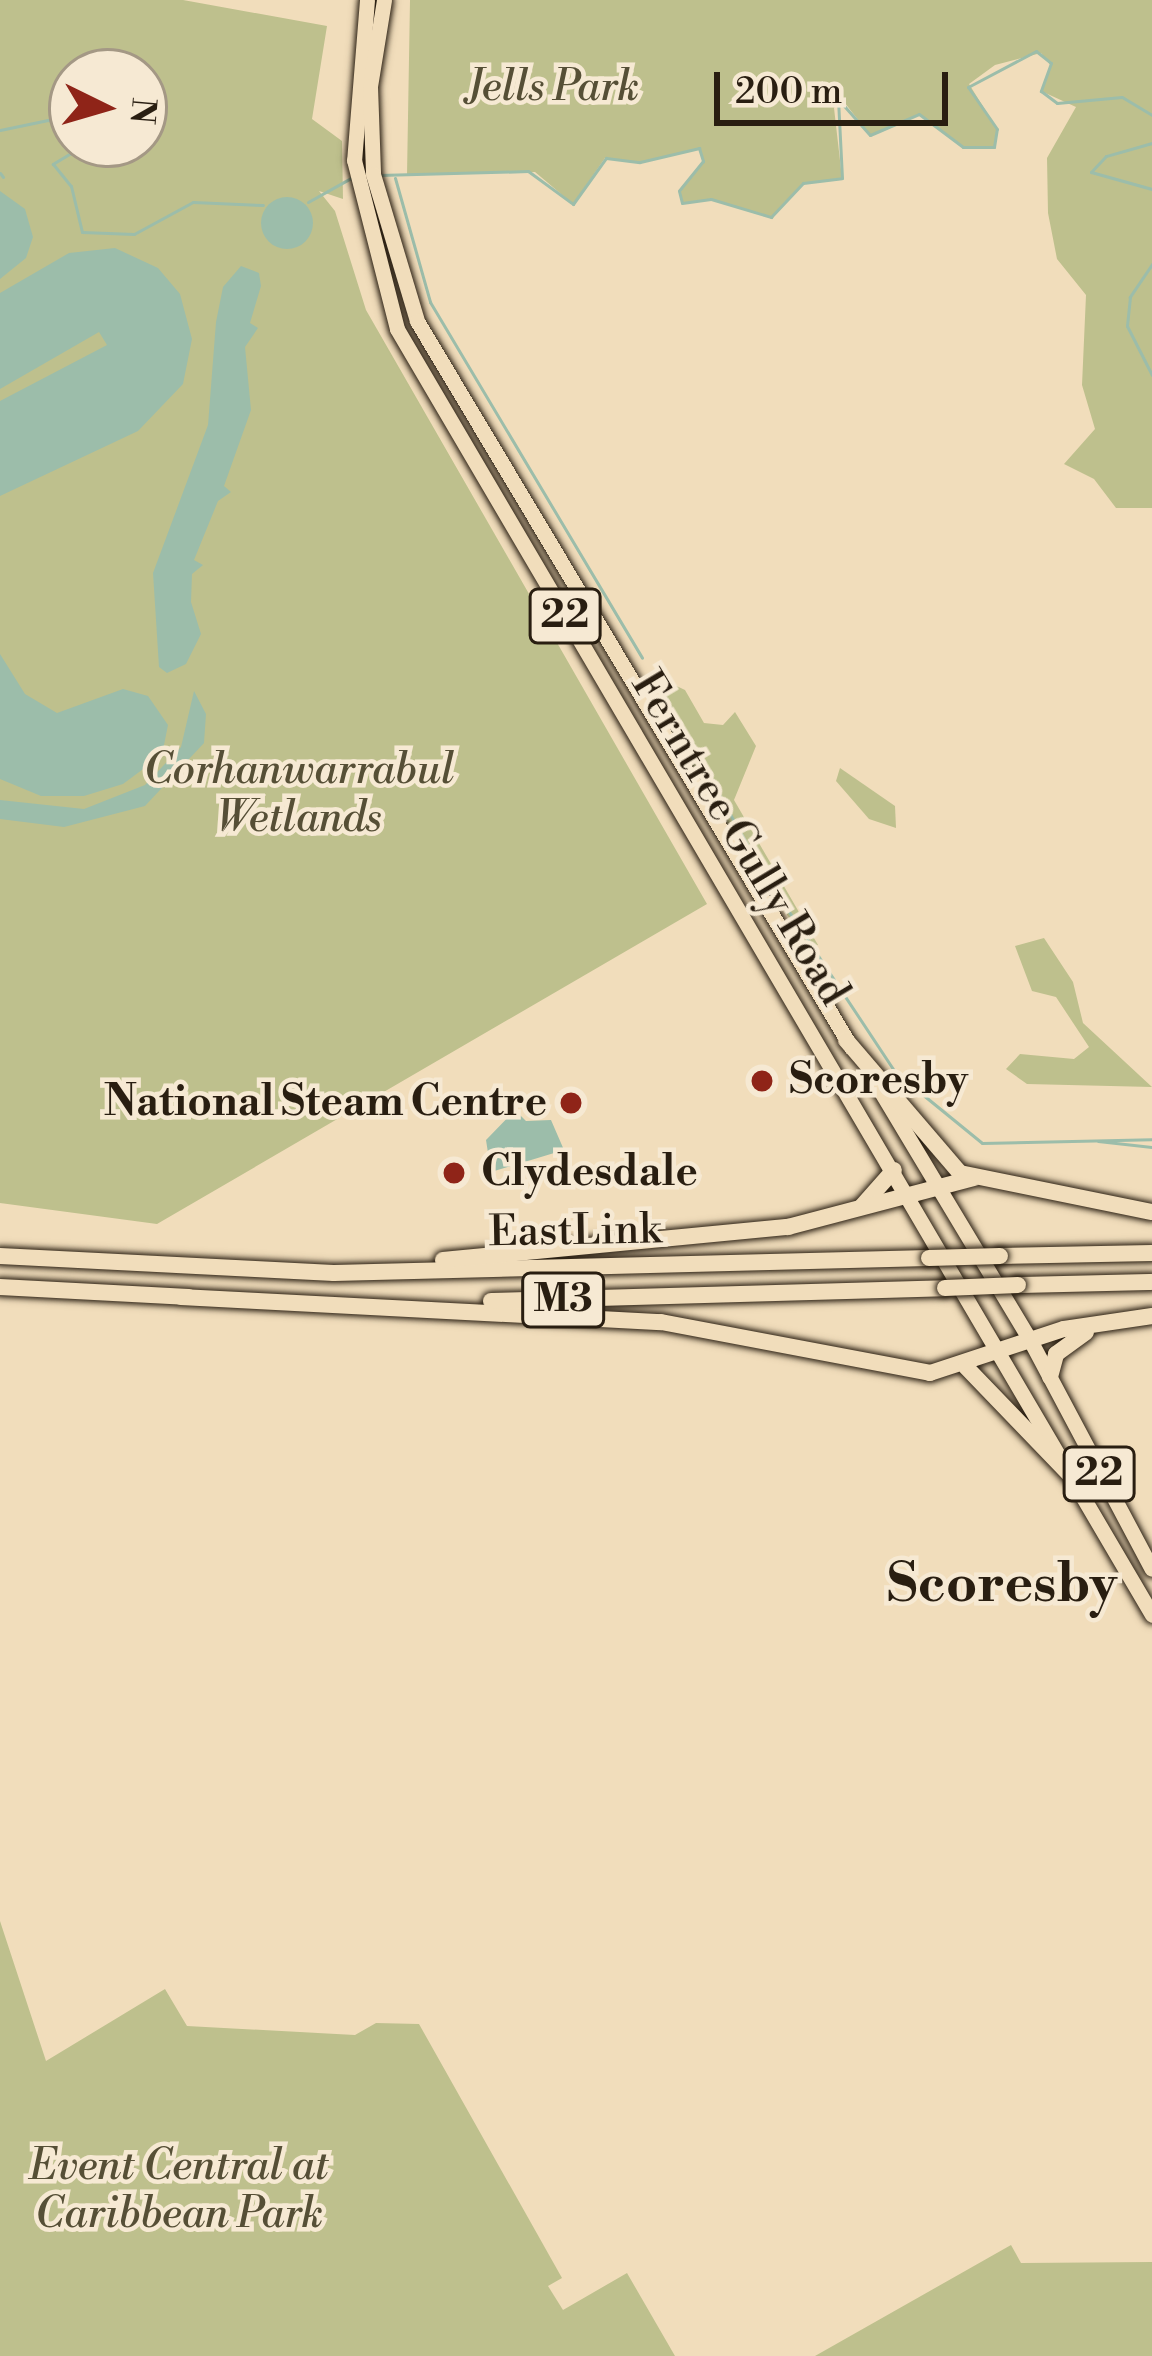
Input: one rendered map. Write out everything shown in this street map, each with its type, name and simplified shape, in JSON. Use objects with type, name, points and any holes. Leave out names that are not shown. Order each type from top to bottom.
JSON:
[{"type":"highway","points":[[846,1040],[956,1171],[1152,1212]]},
{"type":"highway","points":[[815,1221],[875,1199],[894,1170]]},
{"type":"highway","points":[[304,1272],[815,1221],[974,1178]]},
{"type":"highway","name":"EastLink","points":[[0,1256],[304,1272],[1152,1253]]},
{"type":"highway","name":"EastLink","points":[[0,1287],[181,1297],[472,1302],[1152,1282]]},
{"type":"highway","points":[[181,1297],[634,1320],[914,1371],[966,1367],[1030,1340],[1152,1316]]},
{"type":"highway","points":[[1050,1377],[1064,1344],[1121,1321]]},
{"type":"highway","points":[[966,1367],[1071,1476]]},
{"type":"main road","name":"Ferntree Gully Road","points":[[374,1],[370,139],[376,192],[430,348],[627,684],[940,1187],[1030,1340],[1152,1569]]},
{"type":"main road","name":"Ferntree Gully Road","points":[[374,1],[352,139],[358,196],[404,342],[1152,1615]]},
{"type":"main road","points":[[611,694],[627,684]]},
{"type":"green space","name":"Corhanwarrabul Wetlands","points":[[0,0],[183,0],[327,26],[312,119],[342,141],[343,199],[319,191],[335,211],[366,310],[707,904],[157,1224],[0,1203]]},
{"type":"green space","name":"Jells Park","points":[[410,0],[1152,0],[1152,508],[1116,508],[1094,479],[1064,464],[1095,429],[1082,385],[1086,295],[1057,259],[1048,213],[1047,158],[1076,107],[1041,91],[1051,66],[1041,53],[995,65],[969,84],[997,129],[994,147],[963,147],[919,114],[870,135],[841,98],[834,108],[842,178],[803,183],[771,217],[711,199],[682,203],[679,191],[703,161],[699,148],[640,162],[605,158],[573,204],[535,172],[407,175]]},
{"type":"green space","points":[[666,681],[685,690],[704,723],[723,725],[735,712],[756,746],[734,800],[818,945],[809,947],[655,708]]},
{"type":"green space","points":[[840,768],[895,806],[896,828],[869,819],[836,781]]},
{"type":"green space","points":[[1044,938],[1073,982],[1083,1023],[1152,1087],[1027,1084],[1006,1069],[1020,1054],[1074,1059],[1089,1047],[1056,997],[1032,991],[1015,946]]},
{"type":"green space","name":"Event Central at Caribbean Park","points":[[0,1921],[46,2061],[165,1989],[187,2026],[355,2035],[376,2023],[419,2024],[562,2278],[548,2286],[563,2310],[627,2273],[675,2356],[0,2356]]},
{"type":"green space","points":[[1011,2245],[1021,2263],[1152,2262],[1152,2356],[815,2356]]},
{"type":"shaded area","points":[[0,191],[25,209],[33,237],[26,258],[0,279]]},
{"type":"shaded area","points":[[287,197],[306,204],[313,223],[306,242],[287,249],[268,242],[261,223],[268,204]]},
{"type":"shaded area","points":[[115,248],[158,268],[180,294],[192,339],[183,384],[138,431],[0,496],[0,401],[107,345],[99,332],[0,389],[0,293],[69,253]]},
{"type":"shaded area","points":[[241,266],[259,273],[261,286],[250,323],[258,328],[245,347],[251,410],[224,486],[231,492],[218,501],[194,560],[203,565],[192,574],[191,602],[201,634],[186,664],[167,673],[159,667],[153,573],[208,425],[223,287]]},
{"type":"shaded area","points":[[0,654],[25,694],[57,713],[123,689],[148,696],[168,725],[162,755],[123,784],[84,796],[41,796],[0,779]]},
{"type":"shaded area","points":[[194,691],[206,714],[204,743],[145,806],[64,827],[0,819],[0,800],[84,809],[145,785],[181,747]]},
{"type":"shaded area","points":[[515,1110],[526,1121],[551,1120],[564,1150],[491,1172],[486,1140]]},
{"type":"waterway","points":[[379,175],[528,171],[573,204],[606,158],[640,162],[699,148],[703,161],[679,191],[682,203],[711,199],[771,217],[803,183],[842,178],[838,99],[870,135],[919,114],[963,147],[994,147],[997,129],[968,87],[1036,51],[1051,63],[1041,91],[1057,103],[1122,97],[1152,115]]},
{"type":"waterway","points":[[0,130],[48,120]]},
{"type":"waterway","points":[[1152,143],[1106,156],[1091,172],[1152,189]]},
{"type":"waterway","points":[[56,168],[71,186],[82,232],[134,234],[193,202],[263,205]]},
{"type":"waterway","points":[[0,173],[3,177]]},
{"type":"waterway","points":[[308,202],[351,178]]},
{"type":"waterway","points":[[395,178],[430,302],[642,658]]},
{"type":"waterway","points":[[1152,264],[1130,297],[1127,326],[1152,375]]},
{"type":"waterway","points":[[655,681],[762,871],[895,1072],[982,1143],[1152,1139]]},
{"type":"waterway","points":[[1098,1141],[1152,1147]]},
{"type":"place","name":"Scoresby","points":[[762,1081]]},
{"type":"place","name":"National Steam Centre","points":[[571,1103]]},
{"type":"place","name":"Clydesdale","points":[[454,1173]]},
{"type":"district","name":"Scoresby","points":[[1002,1585]]}]
